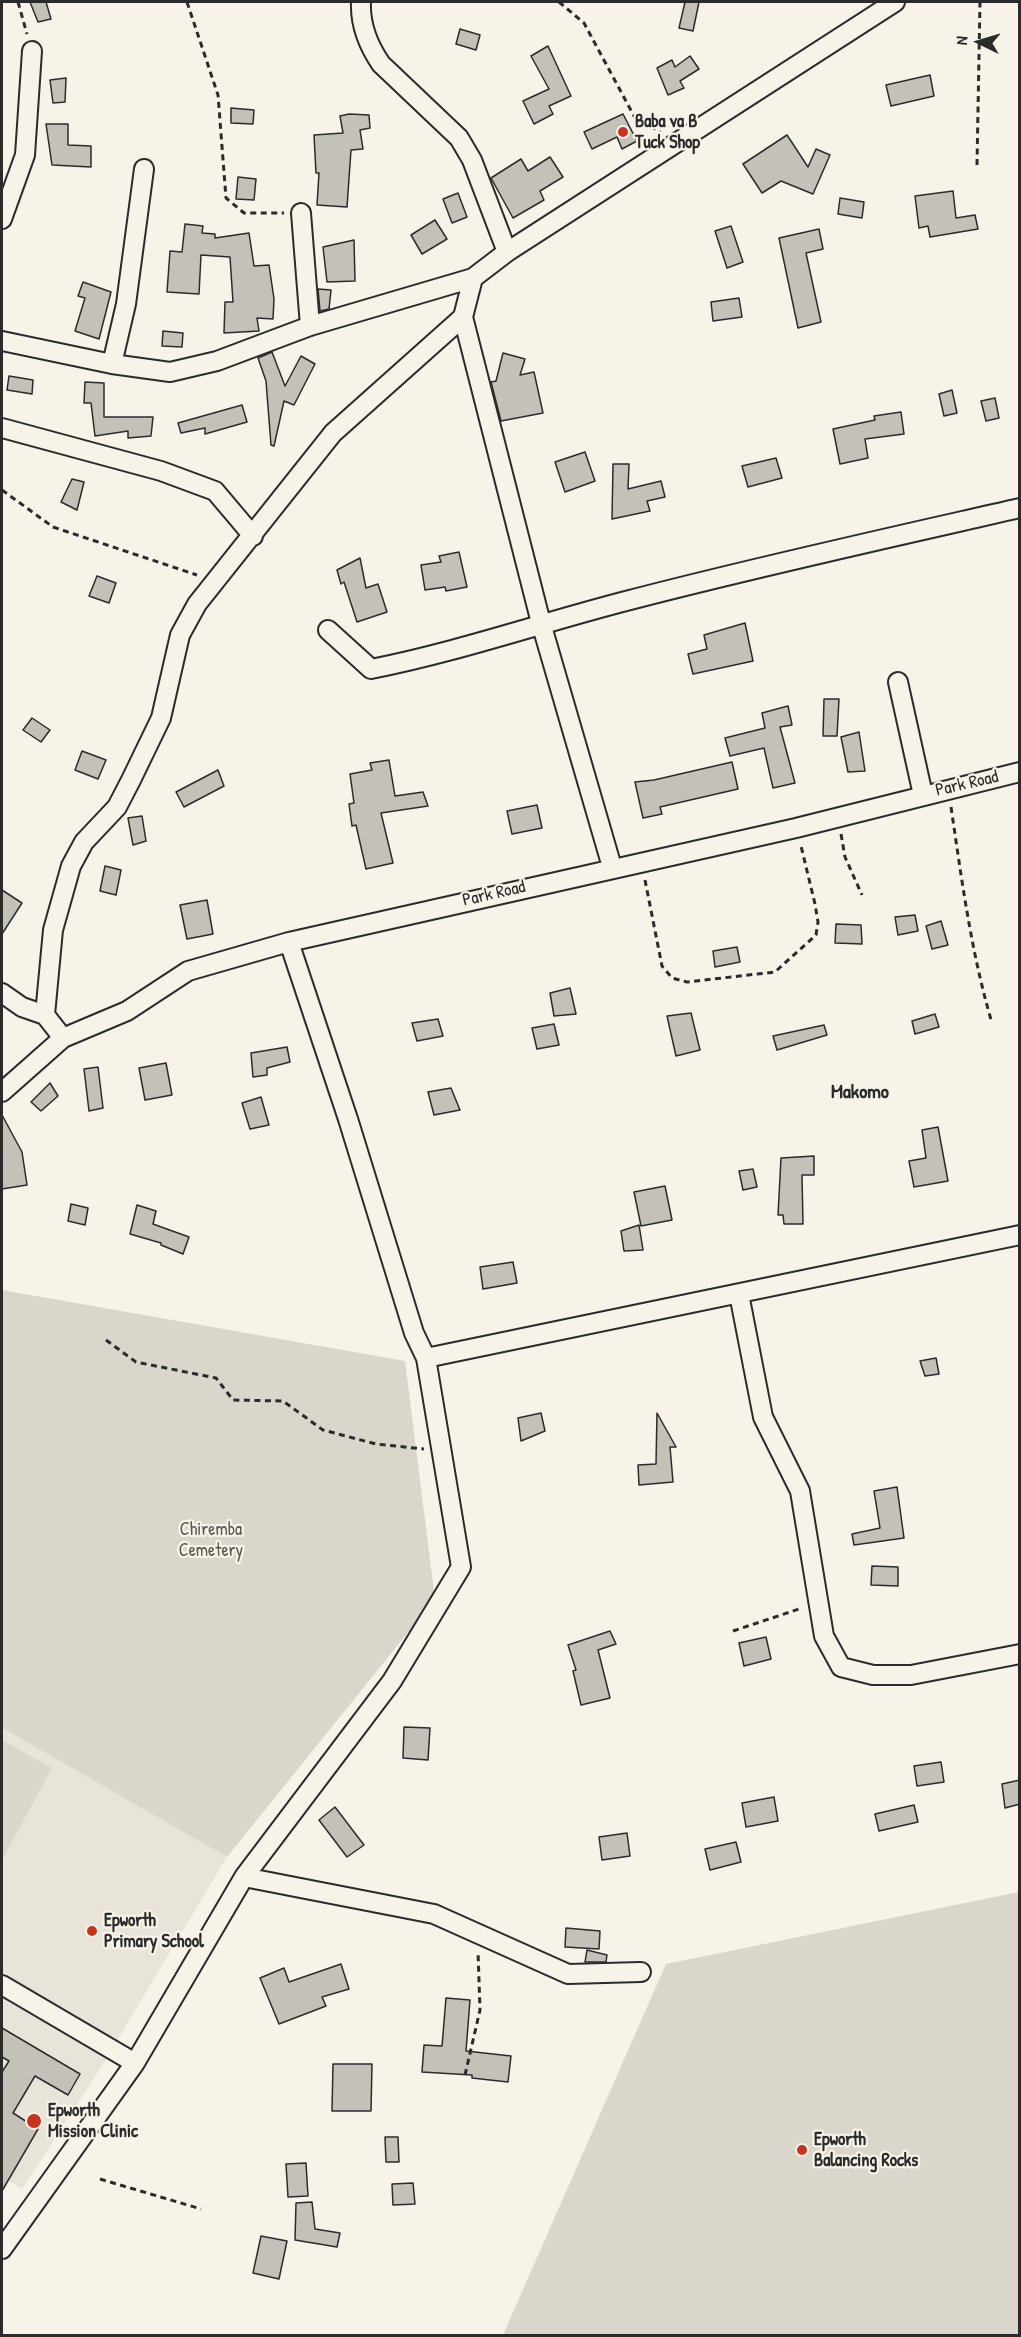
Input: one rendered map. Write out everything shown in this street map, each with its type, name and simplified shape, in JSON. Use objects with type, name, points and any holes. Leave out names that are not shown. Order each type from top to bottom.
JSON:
[{"type":"street","points":[[361,2],[360,12],[371,50],[381,64],[459,138],[472,160],[507,252]]},
{"type":"street","points":[[2,341],[112,364],[170,372],[217,361],[310,326],[473,278],[507,252],[891,2]]},
{"type":"street","points":[[2,219],[25,155],[32,51]]},
{"type":"street","points":[[112,364],[126,304],[144,170]]},
{"type":"street","points":[[301,213],[310,326]]},
{"type":"street","points":[[473,278],[464,317],[541,623],[612,867]]},
{"type":"street","points":[[45,1015],[53,930],[70,866],[84,842],[117,807],[131,780],[161,718],[180,635],[197,604],[333,434],[464,317]]},
{"type":"street","points":[[2,428],[161,471],[215,492],[235,511],[253,536]]},
{"type":"street","points":[[328,630],[371,669],[430,658],[541,623],[715,578],[1020,508]]},
{"type":"street","points":[[898,682],[923,795]]},
{"type":"street","name":"Park Road","points":[[2,1092],[63,1038],[127,1011],[188,970],[289,942],[612,867],[796,828],[1020,772]]},
{"type":"street","points":[[2,2249],[135,2063],[244,1877],[393,1681],[461,1567],[426,1358],[414,1333],[348,1119],[289,942]]},
{"type":"street","points":[[2,993],[22,1007],[45,1015],[63,1038]]},
{"type":"street","points":[[426,1358],[1020,1235]]},
{"type":"street","points":[[740,1294],[763,1417],[800,1491],[824,1636],[841,1667],[873,1675],[911,1675],[1020,1654]]},
{"type":"street","points":[[244,1877],[434,1914],[568,1974],[641,1972]]},
{"type":"street","points":[[2,1985],[135,2063]]},
{"type":"path","points":[[18,2],[32,51]]},
{"type":"path","points":[[187,2],[218,95],[226,198],[244,213],[301,213]]},
{"type":"path","points":[[559,2],[584,23],[634,116],[680,141]]},
{"type":"path","points":[[977,165],[980,2]]},
{"type":"path","points":[[2,490],[53,527],[215,583]]},
{"type":"path","points":[[948,789],[966,916],[978,975],[992,1023]]},
{"type":"path","points":[[838,817],[845,857],[862,895]]},
{"type":"path","points":[[641,861],[662,966],[672,978],[687,982],[775,972],[816,936],[818,922],[796,828]]},
{"type":"path","points":[[106,1340],[136,1362],[216,1378],[233,1400],[283,1401],[323,1430],[376,1444],[440,1450]]},
{"type":"path","points":[[733,1631],[819,1602]]},
{"type":"path","points":[[465,2075],[480,2010],[478,1934]]},
{"type":"path","points":[[100,2179],[201,2209]]},
{"type":"shaded area","name":"Epworth Primary School","points":[[2,1728],[227,1857],[102,2066],[22,2189],[2,2176]]},
{"type":"green space","name":"Chiremba Cemetery","points":[[2,1290],[405,1361],[435,1599],[227,1857],[2,1728]]},
{"type":"green space","points":[[2,1740],[52,1768],[2,1860]]},
{"type":"green space","name":"Epworth Balancing Rocks","points":[[1019,1892],[1019,2335],[503,2335],[666,1964]]},
{"type":"building","points":[[30,2],[46,2],[51,19],[38,22]]},
{"type":"building","points":[[685,2],[699,2],[693,31],[679,28]]},
{"type":"building","points":[[460,29],[480,35],[476,50],[456,44]]},
{"type":"building","points":[[548,46],[571,96],[549,106],[553,114],[534,124],[523,101],[549,89],[531,56]]},
{"type":"building","points":[[690,56],[699,69],[680,81],[684,88],[668,95],[657,68],[672,60],[675,67]]},
{"type":"building","points":[[930,75],[934,96],[891,106],[886,85]]},
{"type":"building","points":[[66,78],[65,102],[53,103],[50,80]]},
{"type":"building","points":[[231,108],[254,110],[253,124],[231,123]]},
{"type":"building","points":[[623,114],[637,141],[622,149],[617,137],[592,149],[584,132]]},
{"type":"building","points":[[369,115],[370,128],[360,130],[363,149],[351,150],[347,207],[317,205],[319,173],[316,173],[314,135],[343,133],[340,116]]},
{"type":"building","points":[[46,124],[68,124],[68,145],[91,146],[91,167],[52,165]]},
{"type":"building","points":[[787,135],[808,167],[816,149],[830,155],[813,194],[781,181],[762,193],[743,164]]},
{"type":"building","points":[[550,157],[563,177],[540,191],[544,200],[513,218],[491,178],[521,159],[528,171]]},
{"type":"building","points":[[238,177],[256,179],[254,200],[236,199]]},
{"type":"building","points":[[953,191],[956,218],[975,215],[978,229],[930,237],[928,226],[919,228],[915,196]]},
{"type":"building","points":[[458,193],[467,217],[452,223],[443,199]]},
{"type":"building","points":[[840,198],[864,202],[862,218],[838,214]]},
{"type":"building","points":[[435,220],[447,239],[422,254],[411,235]]},
{"type":"building","points":[[185,224],[203,226],[202,233],[215,234],[215,238],[249,233],[254,266],[269,265],[274,299],[273,319],[257,318],[259,331],[224,333],[225,302],[233,302],[230,257],[201,255],[199,294],[167,292],[170,251],[182,252]]},
{"type":"building","points":[[731,226],[743,262],[727,268],[715,231]]},
{"type":"building","points":[[819,229],[823,249],[806,253],[821,322],[798,328],[779,238]]},
{"type":"building","points":[[354,240],[355,281],[327,282],[323,247]]},
{"type":"building","points":[[83,282],[111,292],[99,339],[75,331],[85,298],[78,296]]},
{"type":"building","points":[[318,289],[331,290],[329,309],[320,311]]},
{"type":"building","points":[[739,298],[742,317],[713,321],[711,302]]},
{"type":"building","points":[[163,331],[183,333],[182,347],[162,346]]},
{"type":"building","points":[[272,352],[285,386],[301,356],[315,364],[294,405],[284,401],[274,446],[271,445],[266,381],[258,358]]},
{"type":"building","points":[[503,353],[525,359],[520,375],[534,372],[543,413],[501,421],[491,382],[496,381]]},
{"type":"building","points":[[9,376],[33,380],[32,394],[7,390]]},
{"type":"building","points":[[85,382],[104,383],[104,417],[153,417],[151,436],[128,438],[128,431],[95,436],[91,403],[84,403]]},
{"type":"building","points":[[952,390],[957,413],[944,416],[939,394]]},
{"type":"building","points":[[995,398],[999,418],[986,421],[981,401]]},
{"type":"building","points":[[242,405],[247,422],[205,434],[205,428],[181,433],[178,423]]},
{"type":"building","points":[[901,412],[904,434],[865,439],[868,458],[840,464],[833,429],[875,420],[874,416]]},
{"type":"building","points":[[585,452],[595,481],[565,492],[555,462]]},
{"type":"building","points":[[776,458],[782,478],[748,487],[742,466]]},
{"type":"building","points":[[613,464],[629,464],[628,489],[661,481],[665,497],[647,501],[650,511],[612,519]]},
{"type":"building","points":[[72,479],[84,482],[77,510],[61,502]]},
{"type":"building","points":[[459,552],[467,587],[446,591],[445,587],[425,590],[421,565],[441,562],[439,556]]},
{"type":"building","points":[[360,558],[366,588],[378,584],[387,612],[357,622],[344,582],[341,584],[337,570]]},
{"type":"building","points":[[97,576],[116,583],[109,603],[89,596]]},
{"type":"building","points":[[745,623],[753,661],[693,674],[688,654],[707,649],[704,635]]},
{"type":"building","points":[[824,699],[839,699],[837,736],[823,736]]},
{"type":"building","points":[[788,706],[792,725],[780,727],[795,783],[773,788],[764,748],[730,756],[725,738],[765,728],[762,713]]},
{"type":"building","points":[[32,718],[50,730],[41,742],[23,730]]},
{"type":"building","points":[[859,732],[865,771],[848,772],[841,737]]},
{"type":"building","points":[[82,751],[106,760],[98,779],[75,770]]},
{"type":"building","points":[[389,760],[395,796],[423,792],[428,806],[381,813],[393,863],[366,869],[356,825],[352,826],[349,804],[354,803],[350,774],[372,770],[370,763]]},
{"type":"building","points":[[732,762],[738,789],[660,807],[662,814],[643,818],[635,782],[654,780]]},
{"type":"building","points":[[218,770],[224,786],[184,807],[176,792]]},
{"type":"building","points":[[537,805],[542,828],[512,834],[507,811]]},
{"type":"building","points":[[142,816],[146,841],[133,845],[128,818]]},
{"type":"building","points":[[105,866],[121,870],[116,895],[100,891]]},
{"type":"building","points":[[2,890],[22,903],[2,934]]},
{"type":"building","points":[[207,900],[213,934],[187,939],[180,905]]},
{"type":"building","points":[[915,915],[918,931],[898,935],[895,917]]},
{"type":"building","points":[[941,921],[948,945],[932,949],[926,926]]},
{"type":"building","points":[[836,924],[861,925],[862,944],[835,943]]},
{"type":"building","points":[[737,947],[740,962],[715,967],[713,951]]},
{"type":"building","points":[[570,988],[576,1014],[554,1016],[550,993]]},
{"type":"building","points":[[691,1013],[700,1050],[676,1056],[667,1016]]},
{"type":"building","points":[[935,1014],[939,1027],[915,1034],[912,1021]]},
{"type":"building","points":[[438,1019],[443,1036],[417,1041],[412,1023]]},
{"type":"building","points":[[554,1024],[559,1045],[537,1049],[532,1028]]},
{"type":"building","points":[[824,1025],[827,1035],[777,1050],[773,1036]]},
{"type":"building","points":[[287,1047],[290,1062],[267,1068],[267,1075],[253,1077],[251,1053]]},
{"type":"building","points":[[166,1063],[172,1095],[145,1100],[139,1068]]},
{"type":"building","points":[[98,1067],[103,1108],[89,1111],[84,1069]]},
{"type":"building","points":[[50,1083],[58,1096],[41,1111],[31,1102]]},
{"type":"building","points":[[451,1088],[460,1110],[434,1115],[428,1092]]},
{"type":"building","points":[[261,1097],[269,1125],[250,1129],[242,1103]]},
{"type":"building","points":[[2,1115],[22,1152],[27,1185],[2,1189]]},
{"type":"building","points":[[938,1127],[948,1181],[914,1187],[909,1161],[926,1158],[922,1130]]},
{"type":"building","points":[[814,1156],[814,1175],[802,1175],[803,1224],[784,1224],[783,1215],[778,1215],[781,1158]]},
{"type":"building","points":[[753,1169],[757,1187],[743,1190],[739,1171]]},
{"type":"building","points":[[665,1186],[672,1220],[641,1226],[634,1192]]},
{"type":"building","points":[[71,1204],[88,1208],[85,1225],[68,1221]]},
{"type":"building","points":[[137,1205],[156,1211],[153,1224],[189,1237],[183,1254],[161,1243],[130,1234]]},
{"type":"building","points":[[639,1225],[643,1250],[624,1251],[621,1231]]},
{"type":"building","points":[[513,1262],[517,1283],[483,1289],[480,1267]]},
{"type":"building","points":[[936,1358],[939,1374],[925,1376],[920,1361]]},
{"type":"building","points":[[541,1413],[545,1431],[521,1441],[518,1418]]},
{"type":"building","points":[[657,1413],[676,1447],[670,1447],[673,1482],[639,1485],[638,1465],[656,1464]]},
{"type":"building","points":[[897,1487],[904,1538],[854,1545],[852,1534],[880,1528],[874,1491]]},
{"type":"building","points":[[872,1566],[898,1567],[898,1586],[871,1585]]},
{"type":"building","points":[[610,1631],[616,1644],[598,1650],[610,1698],[581,1705],[573,1671],[576,1670],[568,1645]]},
{"type":"building","points":[[766,1637],[771,1659],[744,1666],[739,1643]]},
{"type":"building","points":[[404,1727],[430,1728],[428,1760],[403,1758]]},
{"type":"building","points":[[941,1762],[944,1782],[917,1786],[914,1766]]},
{"type":"building","points":[[1020,1780],[1020,1804],[1005,1808],[1002,1784]]},
{"type":"building","points":[[774,1797],[778,1821],[746,1827],[742,1803]]},
{"type":"building","points":[[914,1805],[918,1822],[879,1831],[875,1814]]},
{"type":"building","points":[[335,1807],[364,1845],[347,1857],[319,1820]]},
{"type":"building","points":[[627,1833],[630,1856],[602,1860],[599,1837]]},
{"type":"building","points":[[736,1842],[741,1862],[710,1870],[705,1849]]},
{"type":"building","points":[[566,1928],[600,1931],[599,1949],[565,1947]]},
{"type":"building","points":[[587,1950],[607,1955],[606,1962],[585,1962]]},
{"type":"building","points":[[341,1964],[349,1989],[322,1997],[326,2006],[279,2024],[260,1978],[284,1968],[289,1982]]},
{"type":"building","points":[[446,1998],[470,2000],[466,2051],[511,2056],[508,2082],[472,2078],[472,2075],[422,2072],[424,2045],[442,2046]]},
{"type":"building","points":[[2,2028],[80,2074],[68,2095],[35,2076],[13,2113],[38,2129],[2,2191],[2,2072],[9,2061],[2,2057]]},
{"type":"building","points":[[333,2064],[372,2064],[371,2111],[332,2111]]},
{"type":"building","points":[[385,2137],[398,2137],[399,2162],[386,2162]]},
{"type":"building","points":[[306,2163],[308,2196],[288,2197],[286,2164]]},
{"type":"building","points":[[413,2183],[415,2204],[393,2205],[392,2184]]},
{"type":"building","points":[[312,2202],[315,2229],[340,2233],[337,2247],[295,2240],[296,2203]]},
{"type":"building","points":[[261,2236],[287,2241],[279,2279],[253,2273]]},
{"type":"place","name":"Baba va B Tuck Shop","points":[[623,132]]},
{"type":"place","name":"Epworth Primary School","points":[[92,1931]]},
{"type":"place","name":"Epworth Mission Clinic","points":[[34,2121]]},
{"type":"place","name":"Epworth Balancing Rocks","points":[[802,2150]]},
{"type":"district","name":"Makomo","points":[[860,1093]]}]
